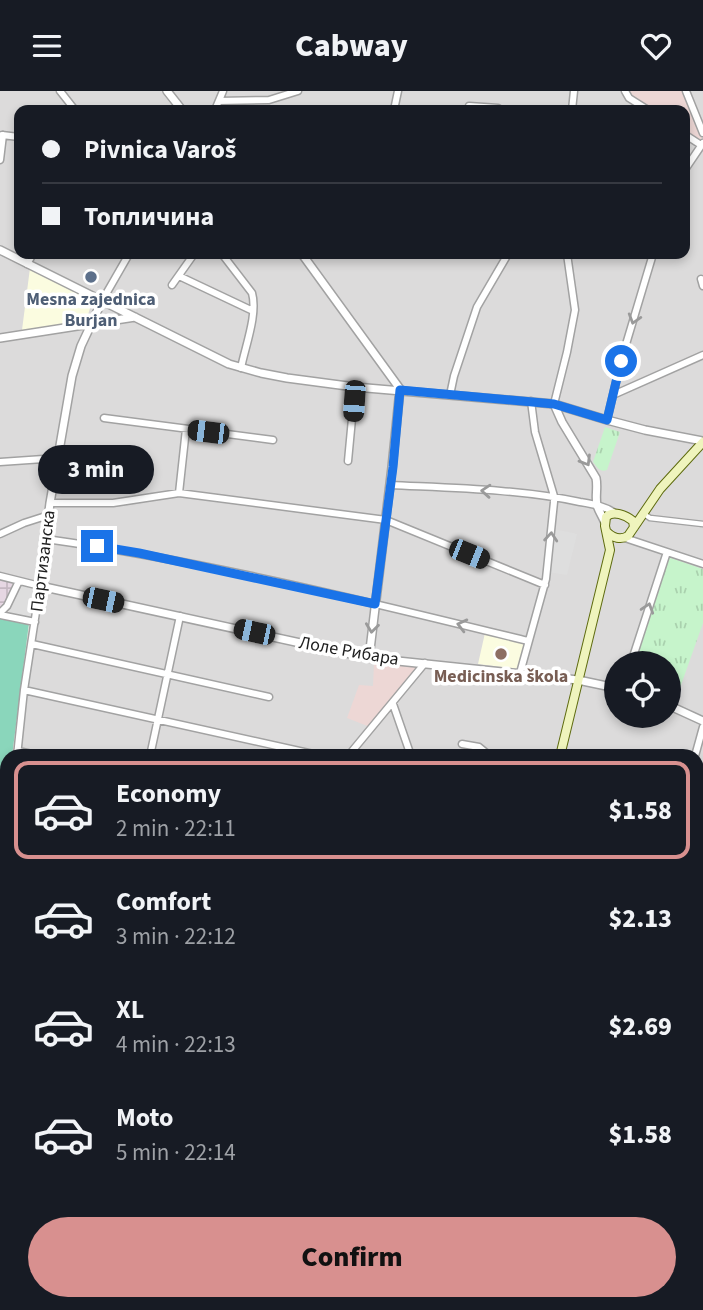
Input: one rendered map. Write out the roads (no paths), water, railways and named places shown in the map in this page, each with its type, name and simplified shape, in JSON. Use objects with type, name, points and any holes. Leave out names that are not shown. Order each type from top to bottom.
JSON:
[{"type":"main road","points":[[610,550],[628,536],[660,488],[703,442]]},
{"type":"main road","points":[[628,517],[644,514]]},
{"type":"main road","points":[[562,749],[610,550],[605,523],[607,515],[628,517],[633,521],[634,527]]},
{"type":"main road","points":[[607,532],[623,538]]},
{"type":"street","points":[[60,91],[71,105]]},
{"type":"street","points":[[167,91],[178,105]]},
{"type":"street","points":[[217,105],[223,91]]},
{"type":"street","points":[[219,101],[269,100],[298,91]]},
{"type":"street","points":[[625,91],[629,98],[640,105]]},
{"type":"street","points":[[686,91],[703,133]]},
{"type":"street","points":[[0,160],[1,135]]},
{"type":"street","points":[[690,162],[702,144]]},
{"type":"street","points":[[17,259],[241,368],[287,378],[355,387],[554,404],[645,430],[703,442]]},
{"type":"street","points":[[27,264],[30,259]]},
{"type":"street","name":"Партизанска","points":[[17,749],[50,503],[72,376],[90,325],[126,259]]},
{"type":"street","points":[[172,285],[191,259]]},
{"type":"street","points":[[226,259],[252,293],[254,308],[241,368]]},
{"type":"street","points":[[306,259],[400,390],[369,658]]},
{"type":"street","points":[[450,395],[475,312],[505,259]]},
{"type":"street","points":[[568,259],[575,310],[554,404],[596,478],[597,505],[605,523]]},
{"type":"street","points":[[607,420],[621,361],[652,259]]},
{"type":"street","points":[[180,276],[253,311]]},
{"type":"street","points":[[0,338],[136,317]]},
{"type":"street","points":[[613,394],[703,355]]},
{"type":"street","points":[[348,461],[355,387]]},
{"type":"street","points":[[520,673],[545,585],[554,496],[535,432],[531,401]]},
{"type":"street","points":[[104,418],[273,440]]},
{"type":"street","points":[[179,493],[186,429]]},
{"type":"street","points":[[0,462],[58,458]]},
{"type":"street","points":[[390,485],[554,496],[597,505],[616,514]]},
{"type":"street","points":[[50,503],[113,503],[179,493],[386,520],[545,585]]},
{"type":"street","points":[[644,514],[650,518],[703,524]]},
{"type":"street","points":[[0,534],[49,515]]},
{"type":"street","points":[[623,538],[703,564]]},
{"type":"street","points":[[46,539],[139,553],[375,604],[528,641]]},
{"type":"street","points":[[635,651],[667,552]]},
{"type":"street","name":"Лоле Рибара","points":[[0,576],[369,658],[520,673],[604,685]]},
{"type":"street","points":[[19,581],[0,614],[35,622]]},
{"type":"street","points":[[152,749],[180,616]]},
{"type":"street","points":[[32,644],[269,697]]},
{"type":"street","points":[[354,749],[425,663]]},
{"type":"street","points":[[24,690],[289,749]]},
{"type":"street","points":[[393,704],[409,749]]},
{"type":"street","points":[[681,711],[703,722]]},
{"type":"street","points":[[697,749],[703,727]]},
{"type":"street","points":[[462,744],[481,749]]},
{"type":"place","name":"Mesna zajednica Burjan","points":[[91,277]]},
{"type":"place","name":"Medicinska škola","points":[[501,654]]}]
